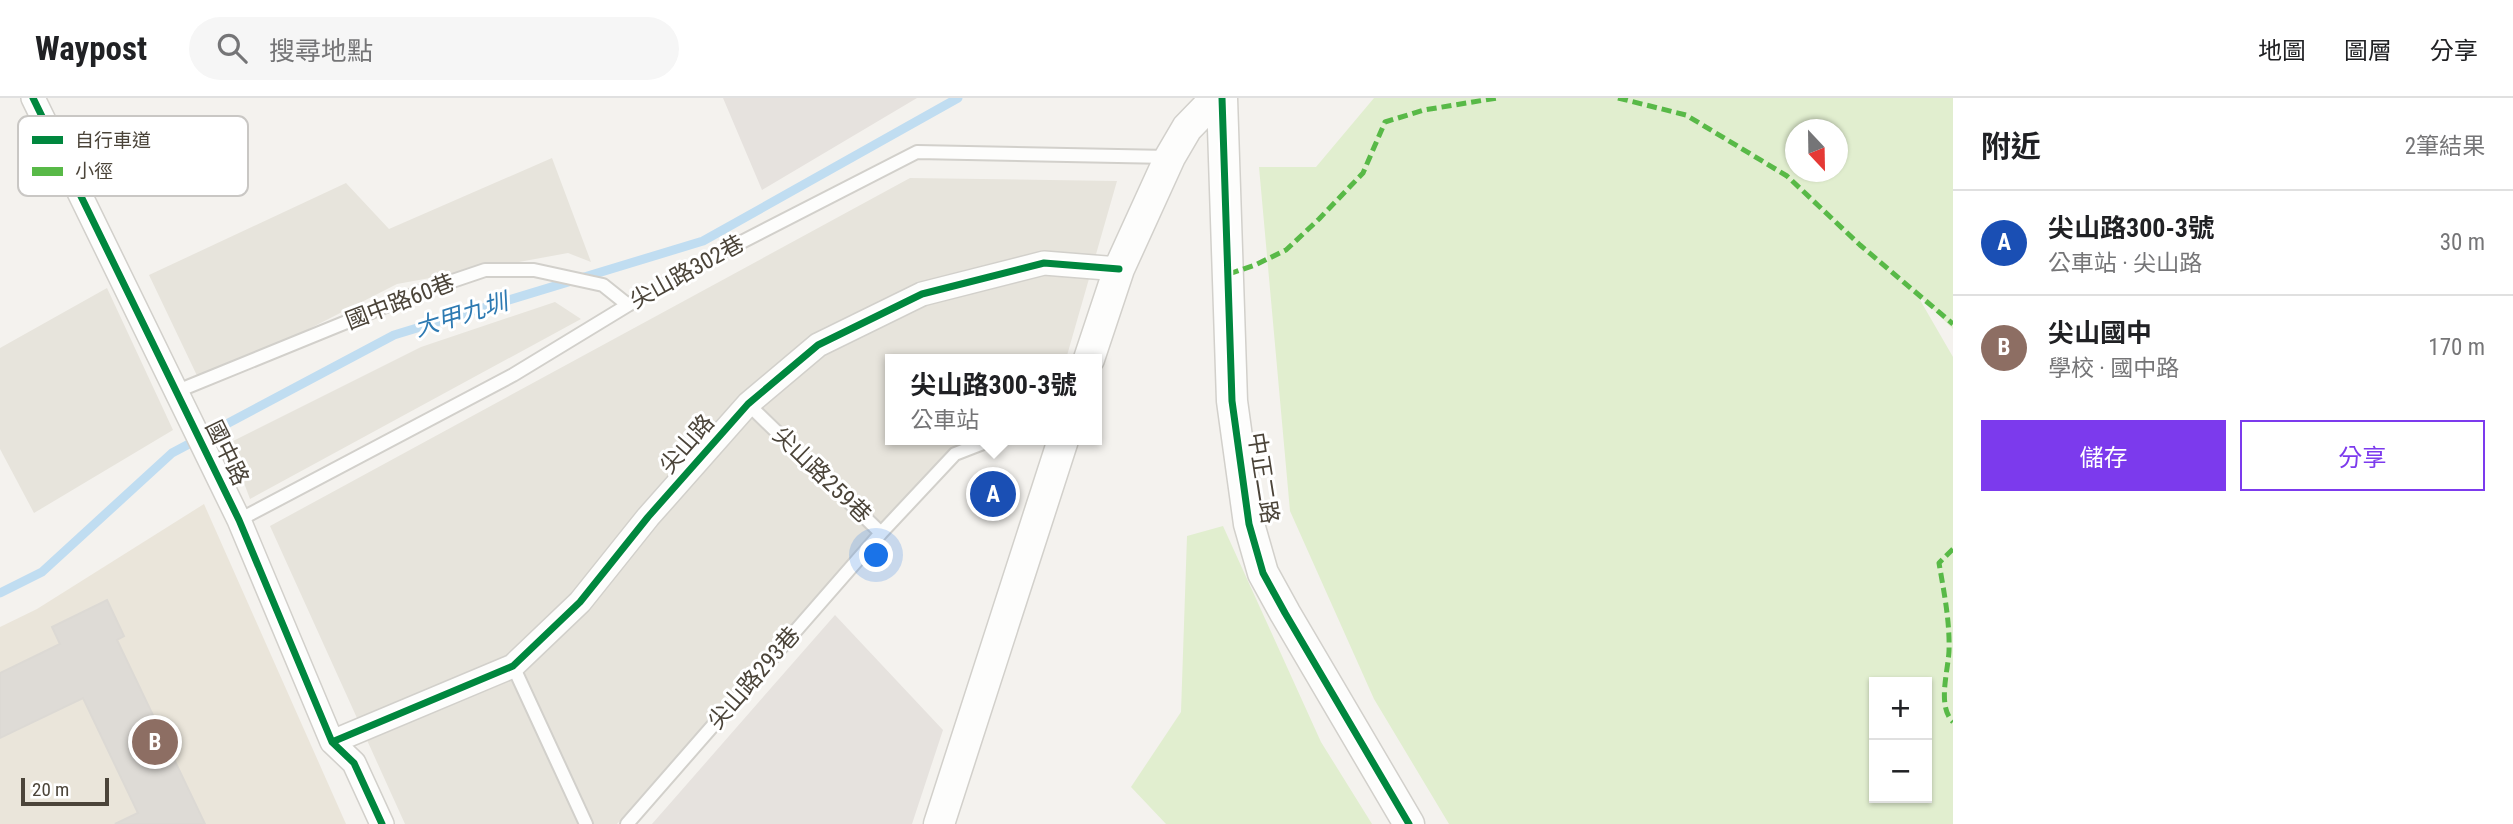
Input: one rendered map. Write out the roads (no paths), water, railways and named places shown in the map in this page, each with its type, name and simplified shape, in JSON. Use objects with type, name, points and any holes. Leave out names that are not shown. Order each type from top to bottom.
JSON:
[{"type":"street","name":"國中路","points":[[33,98],[42,116]]},
{"type":"street","points":[[1091,354],[1119,269],[1170,157],[1187,128],[1216,98]]},
{"type":"street","name":"中正二路","points":[[1222,98],[1232,401],[1248,524],[1263,573],[1284,613],[1409,824]]},
{"type":"street","name":"國中路","points":[[80,196],[239,520],[332,742],[354,763],[382,824]]},
{"type":"street","name":"尖山路","points":[[332,742],[513,666],[580,602],[648,517],[748,404],[818,345],[922,294],[1044,263],[1119,269]]},
{"type":"street","points":[[939,824],[1061,445]]},
{"type":"lane","name":"尖山路302巷","points":[[239,520],[513,375],[628,305],[728,249],[917,152],[1170,157]]},
{"type":"lane","name":"國中路60巷","points":[[175,392],[420,292],[485,270],[534,270],[603,285],[628,305]]},
{"type":"lane","name":"尖山路259巷","points":[[748,404],[881,533],[956,454],[978,445]]},
{"type":"lane","name":"尖山路293巷","points":[[627,824],[881,533]]},
{"type":"lane","points":[[513,666],[586,824]]},
{"type":"waterway","name":"大甲九圳","points":[[0,593],[42,572],[172,453],[394,335],[703,241],[958,98]]},
{"type":"place","name":"尖山路300-3號","points":[[993,494]]},
{"type":"place","name":"尖山國中","points":[[155,742]]}]
